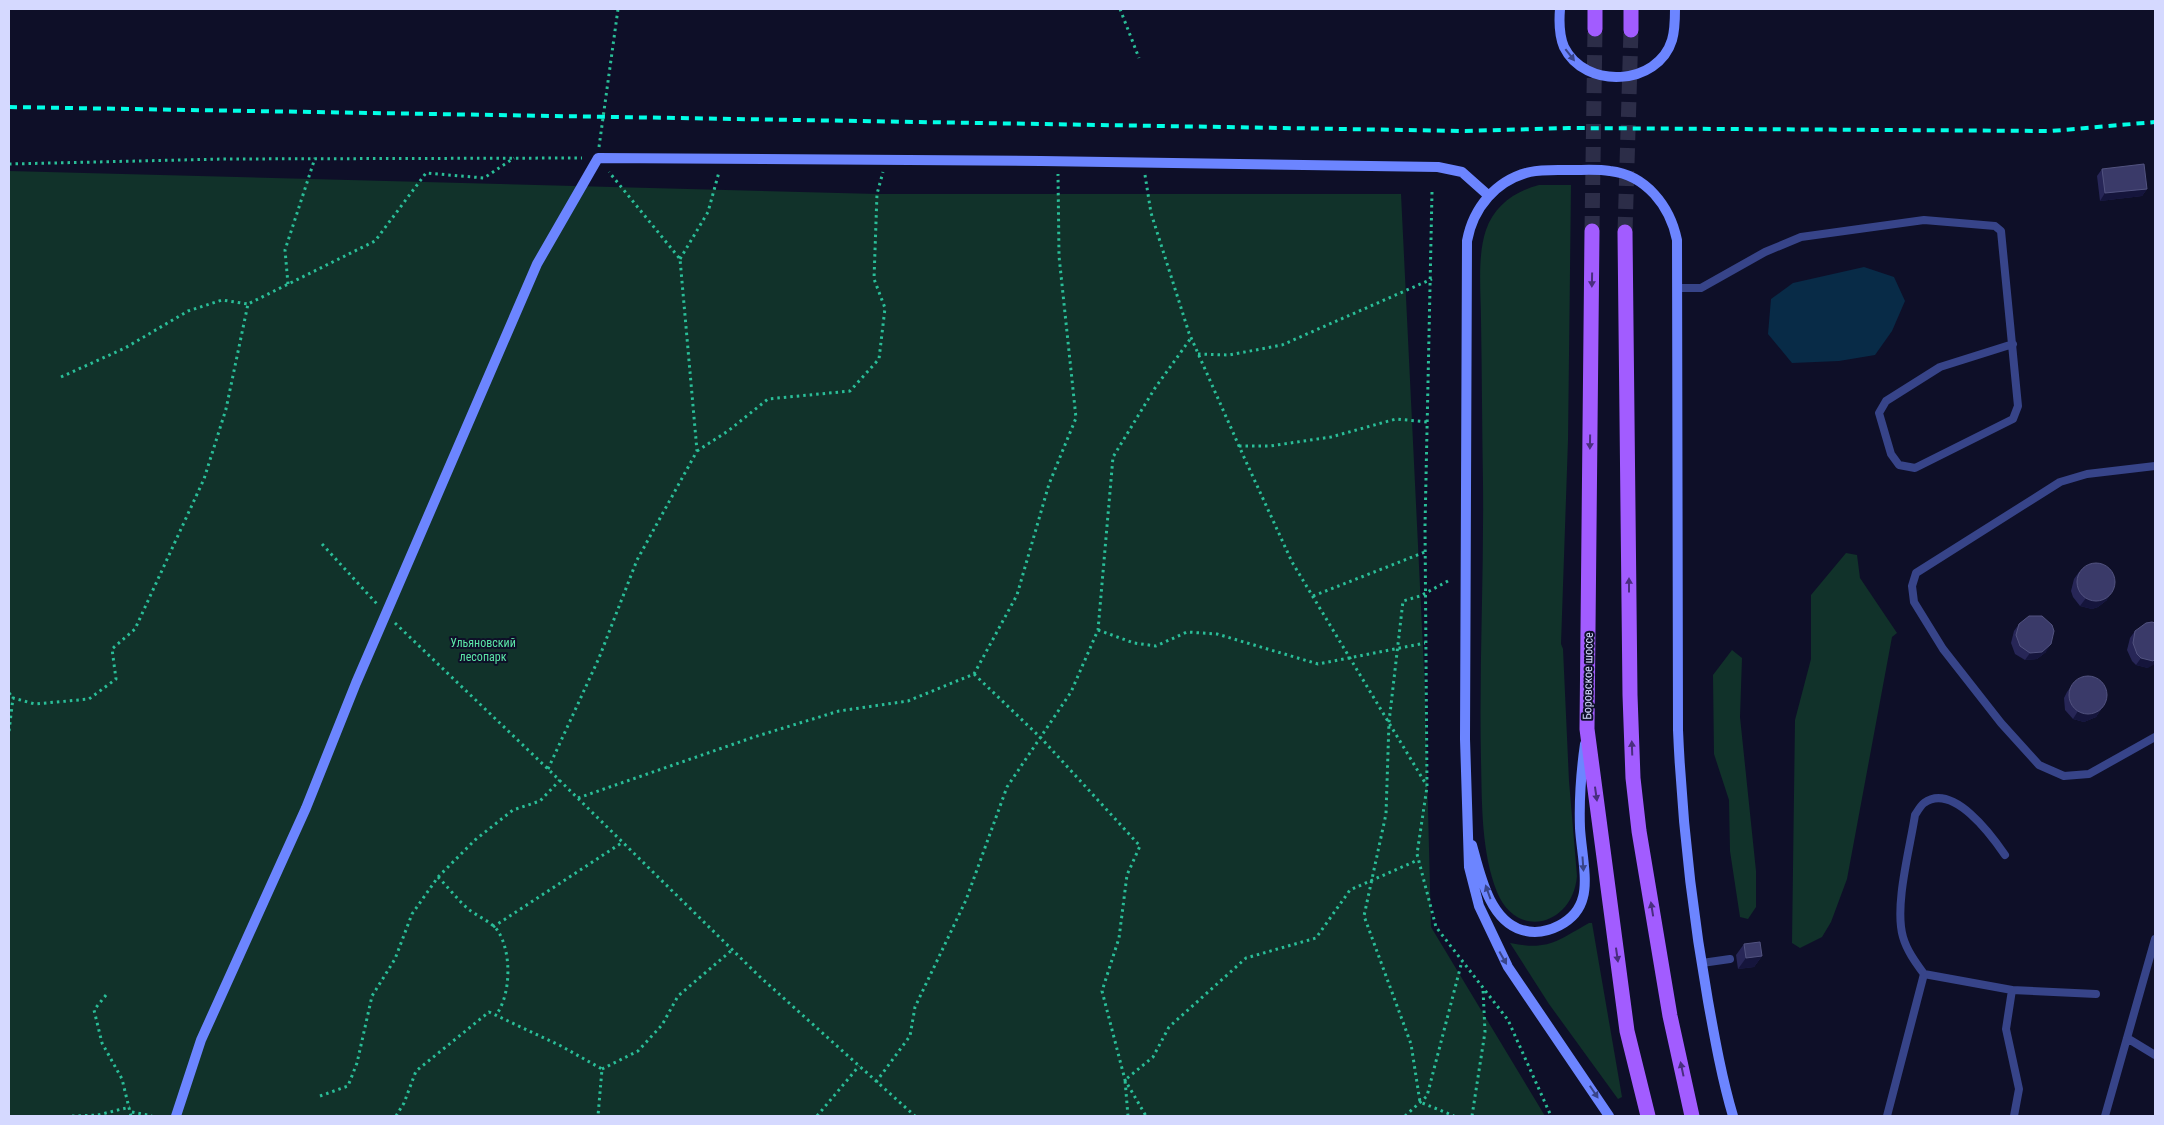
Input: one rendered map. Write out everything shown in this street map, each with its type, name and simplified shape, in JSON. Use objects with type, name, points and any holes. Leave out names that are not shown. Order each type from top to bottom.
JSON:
[{"type":"main road","points":[[1595,9],[1595,29]]},
{"type":"main road","points":[[1631,9],[1631,30]]},
{"type":"main road","name":"Боровское шоссе","points":[[1592,231],[1587,729],[1627,1031],[1648,1116]]},
{"type":"main road","points":[[1625,232],[1630,695],[1634,778],[1639,831],[1670,1016],[1692,1116]]},
{"type":"street","points":[[1560,9],[1562,40],[1569,54],[1583,68],[1598,74],[1613,76],[1639,74],[1660,60],[1673,39],[1675,9]]},
{"type":"street","points":[[176,1116],[201,1040],[306,808],[386,614],[537,264],[598,158],[1143,162],[1450,168],[1462,172],[1489,196]]},
{"type":"street","points":[[1609,1116],[1519,984],[1494,942],[1479,906],[1471,878],[1467,828],[1465,739],[1467,252],[1470,228],[1489,196],[1509,180],[1531,171],[1609,171],[1632,177],[1660,200],[1671,218],[1677,240],[1678,730],[1680,793],[1690,882],[1702,963],[1719,1062],[1733,1116]]},
{"type":"street","points":[[1467,828],[1492,904],[1504,920],[1520,929],[1541,931],[1556,927],[1569,918],[1579,907],[1584,893],[1580,828],[1581,781],[1587,729]]},
{"type":"lane","points":[[1677,288],[1701,288],[1765,252],[1801,237],[1924,220],[1995,226],[2002,231],[2013,344],[2018,406],[2013,419],[1915,468],[1899,465],[1891,454],[1879,413],[1886,402],[1940,367],[2013,344]]},
{"type":"lane","points":[[2155,466],[2087,474],[2060,482],[1916,573],[1912,586],[1914,602],[1943,649],[2001,723],[2039,765],[2064,776],[2090,774],[2155,737]]},
{"type":"lane","points":[[2005,855],[1986,827],[1958,804],[1939,799],[1924,802],[1915,815],[1899,915],[1903,938],[1913,960],[1924,974],[2012,990],[2096,994]]},
{"type":"lane","points":[[2105,1116],[2155,939]]},
{"type":"lane","points":[[1702,963],[1730,960]]},
{"type":"lane","points":[[1887,1116],[1924,974]]},
{"type":"lane","points":[[2012,990],[2006,1029],[2019,1089],[2014,1116]]},
{"type":"lane","points":[[2127,1038],[2155,1055]]},
{"type":"path","points":[[618,9],[598,158],[680,260],[697,451]]},
{"type":"path","points":[[1120,9],[1139,58]]},
{"type":"path","points":[[9,164],[315,158],[598,158]]},
{"type":"path","points":[[288,284],[285,250],[315,158]]},
{"type":"path","points":[[61,377],[125,348],[188,311],[222,300],[248,304],[375,241],[426,173],[484,178],[514,158]]},
{"type":"path","points":[[680,260],[708,212],[723,158]]},
{"type":"path","points":[[548,768],[599,658],[637,560],[697,451],[728,431],[768,399],[850,391],[880,359],[885,308],[874,280],[877,194],[887,160]]},
{"type":"path","points":[[578,798],[754,737],[839,711],[908,701],[974,674],[1017,595],[1049,484],[1076,418],[1059,256],[1057,161]]},
{"type":"path","points":[[1143,162],[1151,213],[1191,338],[1239,446],[1292,562],[1427,787]]},
{"type":"path","points":[[1432,192],[1432,279],[1425,552],[1427,787],[1417,854],[1436,927],[1508,1020],[1551,1116]]},
{"type":"path","points":[[1198,354],[1229,355],[1282,345],[1432,279]]},
{"type":"path","points":[[9,693],[13,698],[35,704],[89,699],[116,679],[112,649],[135,629],[204,479],[226,409],[248,304]]},
{"type":"path","points":[[876,1082],[910,1036],[915,1007],[966,900],[1007,786],[1072,692],[1098,630],[1113,457],[1155,388],[1191,338]]},
{"type":"path","points":[[1239,446],[1270,446],[1330,437],[1396,419],[1428,422]]},
{"type":"path","points":[[322,544],[386,614],[548,768],[732,950],[915,1116]]},
{"type":"path","points":[[1313,596],[1425,552]]},
{"type":"path","points":[[1420,1102],[1411,1044],[1364,916],[1386,814],[1388,722],[1404,601],[1448,581]]},
{"type":"path","points":[[1098,630],[1134,643],[1156,646],[1187,632],[1217,634],[1318,664],[1425,643]]},
{"type":"path","points":[[974,674],[1041,738],[1140,846],[1127,875],[1119,938],[1102,991],[1125,1080],[1128,1116]]},
{"type":"path","points":[[9,731],[13,698]]},
{"type":"path","points":[[320,1096],[348,1086],[357,1063],[372,996],[395,959],[412,914],[438,877],[475,840],[513,810],[540,801],[560,780]]},
{"type":"path","points":[[493,926],[623,842]]},
{"type":"path","points":[[1125,1080],[1153,1057],[1169,1027],[1246,958],[1316,938],[1350,890],[1418,860]]},
{"type":"path","points":[[438,877],[466,908],[493,926],[505,944],[508,970],[504,1005],[496,1015]]},
{"type":"path","points":[[602,1069],[638,1051],[662,1025],[678,996],[732,950]]},
{"type":"path","points":[[1405,1116],[1427,1096],[1462,961]]},
{"type":"path","points":[[1472,1116],[1485,1032],[1483,988]]},
{"type":"path","points":[[106,995],[94,1010],[102,1043],[122,1080],[132,1114],[152,1116]]},
{"type":"path","points":[[396,1116],[404,1103],[416,1071],[489,1012],[561,1046],[602,1069]]},
{"type":"path","points":[[817,1116],[859,1066]]},
{"type":"path","points":[[598,1116],[602,1069]]},
{"type":"path","points":[[1125,1080],[1146,1116]]},
{"type":"path","points":[[1420,1102],[1454,1116]]},
{"type":"path","points":[[72,1116],[98,1115],[130,1107]]},
{"type":"green space","name":"Ульяновский лесопарк","points":[[9,171],[877,194],[1401,194],[1425,690],[1431,927],[1545,1116],[9,1116]]},
{"type":"green space","points":[[1539,185],[1571,185],[1568,440],[1561,644],[1563,649],[1569,781],[1577,876],[1573,893],[1566,906],[1555,916],[1543,921],[1530,921],[1517,917],[1506,907],[1497,892],[1488,860],[1483,827],[1481,656],[1483,518],[1480,275],[1483,240],[1494,214],[1514,196]]},
{"type":"green space","points":[[1846,553],[1857,555],[1860,578],[1897,633],[1892,637],[1847,879],[1831,922],[1822,937],[1800,948],[1792,943],[1795,720],[1811,659],[1811,595]]},
{"type":"green space","points":[[1732,650],[1742,658],[1740,717],[1756,871],[1756,907],[1748,919],[1740,917],[1730,851],[1729,800],[1714,754],[1713,675]]},
{"type":"green space","points":[[1592,923],[1622,1097],[1618,1099],[1549,1004],[1510,943],[1534,946],[1552,943]]},
{"type":"water","points":[[1864,267],[1894,277],[1905,301],[1892,331],[1875,355],[1839,361],[1792,363],[1768,334],[1771,299],[1793,283]]},
{"type":"building","points":[[2144,164],[2147,189],[2105,193],[2102,169]]},
{"type":"building","points":[[2096,563],[2109,569],[2115,582],[2109,595],[2096,601],[2083,595],[2077,582],[2083,569]]},
{"type":"building","points":[[2029,616],[2042,616],[2052,625],[2054,631],[2051,644],[2042,652],[2030,653],[2020,646],[2016,635],[2019,624]]},
{"type":"building","points":[[2146,623],[2155,623],[2155,659],[2153,661],[2141,658],[2137,654],[2133,643],[2135,631]]},
{"type":"building","points":[[2088,676],[2101,682],[2107,695],[2101,708],[2088,714],[2075,708],[2069,695],[2075,682]]},
{"type":"building","points":[[1760,942],[1762,956],[1746,958],[1744,944]]},
{"type":"tunnel","points":[[1592,231],[1595,29]]},
{"type":"tunnel","points":[[1625,232],[1631,30]]},
{"type":"railway","points":[[9,107],[1465,131],[1569,128],[2051,131],[2155,122]]}]
